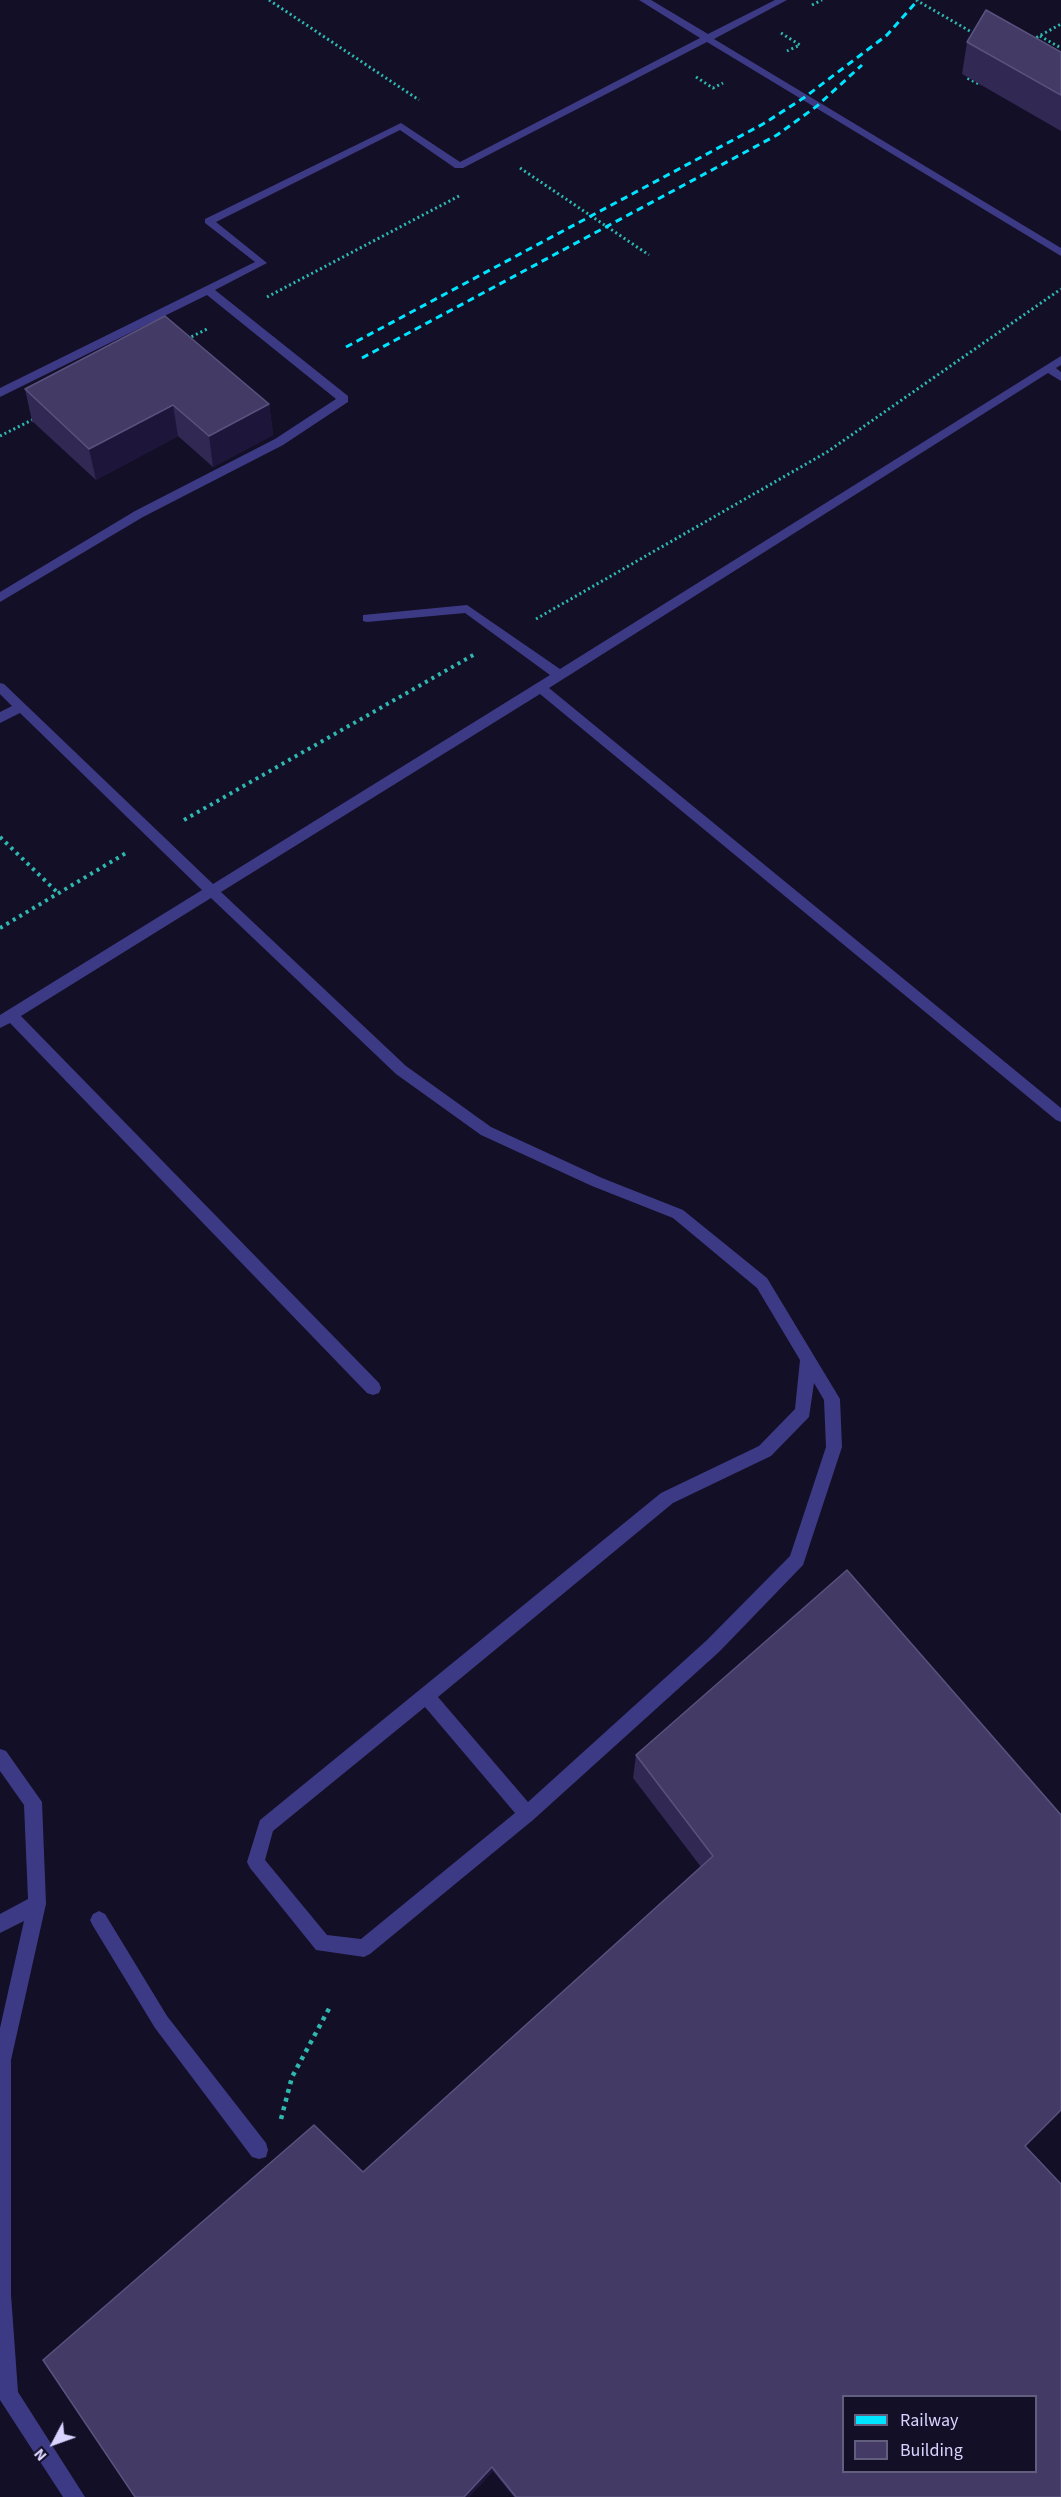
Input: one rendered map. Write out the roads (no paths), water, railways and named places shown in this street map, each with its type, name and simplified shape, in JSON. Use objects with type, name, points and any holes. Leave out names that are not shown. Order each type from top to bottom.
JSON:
[{"type":"lane","points":[[644,0],[1061,253]]},
{"type":"lane","points":[[0,393],[262,263],[209,221],[401,126],[459,166],[782,0]]},
{"type":"lane","points":[[0,598],[139,514],[279,442],[344,399],[208,290]]},
{"type":"lane","points":[[373,1388],[5,1018],[540,687],[1061,360]]},
{"type":"lane","points":[[1048,368],[1061,377]]},
{"type":"lane","points":[[367,618],[467,609],[559,675]]},
{"type":"lane","points":[[0,687],[401,1070],[486,1131],[597,1182],[678,1214],[762,1282],[832,1400],[834,1447],[797,1560],[713,1646],[527,1814],[364,1948],[322,1944],[256,1862],[266,1826],[667,1498],[765,1451],[803,1412],[808,1360]]},
{"type":"lane","points":[[540,687],[1061,1116]]},
{"type":"lane","points":[[0,718],[21,707]]},
{"type":"lane","points":[[426,1696],[527,1814]]},
{"type":"lane","points":[[0,1757],[33,1802],[37,1904],[3,2060],[1,2295],[8,2395],[75,2497]]},
{"type":"lane","points":[[0,1924],[37,1904]]},
{"type":"lane","points":[[99,1920],[162,2022],[259,2150]]},
{"type":"railway","points":[[346,347],[763,124],[805,97],[887,35],[918,0]]},
{"type":"railway","points":[[362,358],[777,135],[817,106],[862,65]]}]
